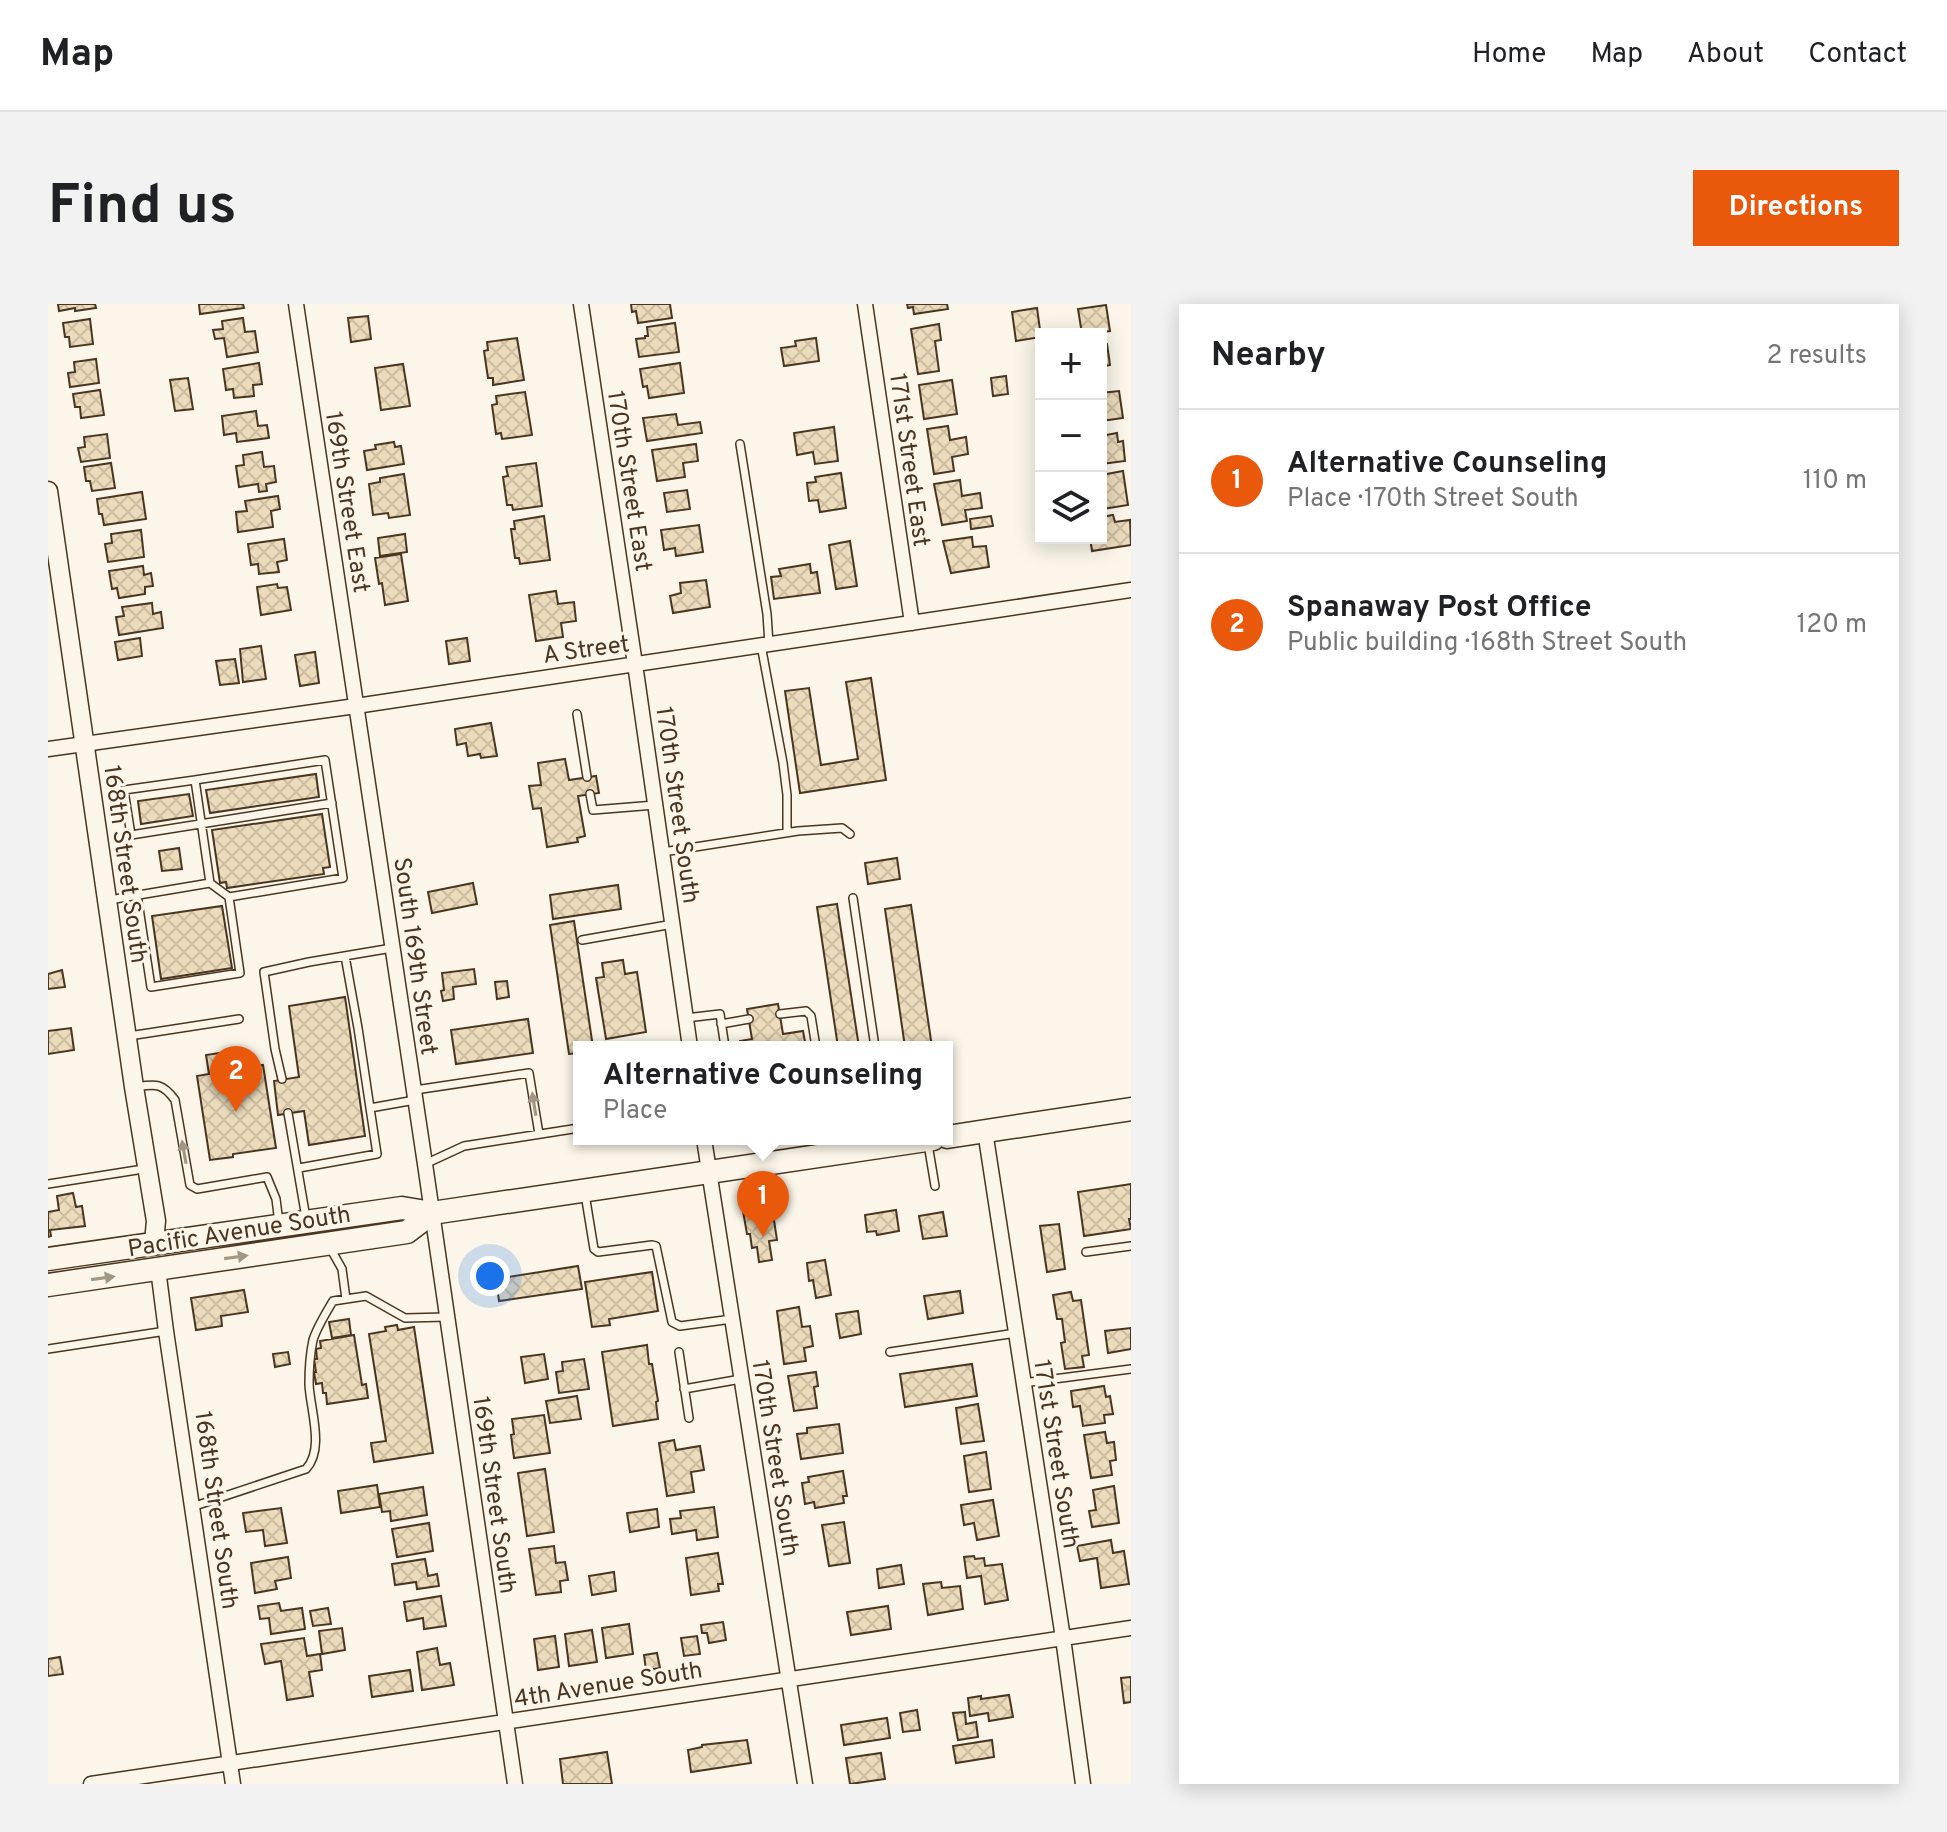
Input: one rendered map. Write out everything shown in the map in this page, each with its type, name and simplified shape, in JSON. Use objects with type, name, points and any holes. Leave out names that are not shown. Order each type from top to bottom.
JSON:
[{"type":"main road","points":[[953,1136],[1131,1109]]},
{"type":"main road","name":"Pacific Avenue South","points":[[48,1259],[402,1208],[432,1213],[708,1172],[823,1147],[849,1145]]},
{"type":"main road","name":"Pacific Avenue South","points":[[48,1285],[407,1232],[432,1213]]},
{"type":"street","name":"169th Street East","points":[[296,304],[356,706]]},
{"type":"street","name":"170th Street East","points":[[581,304],[635,664]]},
{"type":"street","name":"171st Street East","points":[[865,304],[912,623]]},
{"type":"street","name":"168th Street South","points":[[48,491],[137,1170],[145,1221],[154,1242]]},
{"type":"street","points":[[48,552],[80,744]]},
{"type":"street","name":"A Street","points":[[48,749],[1131,590]]},
{"type":"street","name":"170th Street South","points":[[635,664],[689,1041]]},
{"type":"street","name":"South 169th Street","points":[[356,706],[432,1213]]},
{"type":"street","name":"168th Street South","points":[[80,744],[156,1221],[154,1242],[166,1331],[233,1784]]},
{"type":"street","name":"171st Street South","points":[[985,1131],[1083,1784]]},
{"type":"street","name":"170th Street South","points":[[705,1145],[805,1784]]},
{"type":"street","name":"169th Street South","points":[[432,1213],[515,1784]]},
{"type":"street","name":"4th Avenue South","points":[[91,1784],[1131,1628]]},
{"type":"lane","points":[[740,444],[767,614],[765,645],[787,795],[787,832]]},
{"type":"lane","points":[[577,714],[587,777]]},
{"type":"lane","points":[[229,897],[343,878],[332,803],[325,760],[124,790],[131,835],[332,803]]},
{"type":"lane","points":[[137,895],[151,987],[240,973],[229,897],[210,883],[195,780]]},
{"type":"lane","points":[[590,794],[593,810],[655,805]]},
{"type":"lane","points":[[663,852],[787,832],[842,828],[850,834]]},
{"type":"lane","points":[[107,901],[210,883]]},
{"type":"lane","points":[[853,898],[874,1041]]},
{"type":"lane","points":[[582,940],[673,924]]},
{"type":"lane","points":[[282,1079],[264,972],[392,948]]},
{"type":"lane","points":[[299,1168],[377,1154],[345,956]]},
{"type":"lane","points":[[780,1014],[806,1011],[811,1016],[815,1041]]},
{"type":"lane","points":[[686,1018],[720,1014],[724,1041]]},
{"type":"lane","points":[[127,1036],[239,1019]]},
{"type":"lane","points":[[721,1024],[749,1019]]},
{"type":"lane","points":[[370,1108],[414,1095],[529,1073],[539,1134]]},
{"type":"lane","points":[[134,1087],[154,1084],[167,1089],[175,1100],[190,1185],[197,1189],[267,1177],[276,1199],[279,1225]]},
{"type":"lane","points":[[288,1113],[307,1221]]},
{"type":"lane","points":[[425,1164],[464,1146],[573,1129]]},
{"type":"lane","points":[[931,1145],[935,1186]]},
{"type":"lane","points":[[48,1184],[137,1170]]},
{"type":"lane","points":[[584,1191],[594,1249],[598,1252],[656,1246],[672,1322],[680,1326],[732,1319]]},
{"type":"lane","points":[[333,1243],[333,1253],[342,1269],[346,1299]]},
{"type":"lane","points":[[1086,1252],[1131,1246]]},
{"type":"lane","points":[[192,1507],[306,1469],[312,1463],[316,1442],[309,1382],[314,1339],[333,1301],[366,1296],[405,1318],[447,1317]]},
{"type":"lane","points":[[48,1349],[166,1331]]},
{"type":"lane","points":[[890,1352],[1016,1333]]},
{"type":"lane","points":[[679,1352],[689,1418]]},
{"type":"lane","points":[[1023,1383],[1131,1369]]},
{"type":"lane","points":[[684,1389],[741,1379]]},
{"type":"building","points":[[58,304],[95,304],[96,308],[59,311]]},
{"type":"building","points":[[199,304],[243,304],[244,308],[200,314]]},
{"type":"building","points":[[631,304],[670,304],[672,318],[638,323]]},
{"type":"building","points":[[907,304],[947,304],[948,309],[914,314],[913,307],[908,308]]},
{"type":"building","points":[[1106,305],[1110,331],[1107,328],[1081,328],[1078,309]]},
{"type":"building","points":[[1037,308],[1040,328],[1035,328],[1035,338],[1016,341],[1012,312]]},
{"type":"building","points":[[368,316],[371,339],[351,342],[348,318]]},
{"type":"building","points":[[243,318],[245,332],[255,331],[258,352],[227,357],[224,338],[215,339],[213,330],[223,329],[222,321]]},
{"type":"building","points":[[90,319],[93,344],[70,347],[63,323]]},
{"type":"building","points":[[675,323],[679,352],[639,357],[636,339],[648,336],[647,327]]},
{"type":"building","points":[[939,324],[941,340],[935,341],[939,371],[918,374],[911,329]]},
{"type":"building","points":[[517,338],[524,380],[493,385],[493,378],[488,378],[484,351],[488,350],[487,342]]},
{"type":"building","points":[[816,338],[819,361],[784,366],[781,348],[796,346],[795,341]]},
{"type":"building","points":[[96,359],[99,383],[70,387],[68,373],[75,372],[74,362]]},
{"type":"building","points":[[259,363],[262,384],[253,385],[254,396],[234,398],[233,389],[226,390],[223,369]]},
{"type":"building","points":[[680,363],[684,393],[649,398],[647,386],[643,387],[640,369]]},
{"type":"building","points":[[403,364],[410,406],[381,410],[375,368]]},
{"type":"building","points":[[1006,376],[1008,394],[993,396],[991,378]]},
{"type":"building","points":[[188,378],[193,409],[175,411],[170,380]]},
{"type":"building","points":[[952,380],[957,414],[924,419],[919,385]]},
{"type":"building","points":[[100,390],[104,415],[81,418],[80,407],[75,407],[73,394]]},
{"type":"building","points":[[1119,391],[1123,418],[1107,420],[1107,392]]},
{"type":"building","points":[[525,392],[532,435],[502,439],[501,433],[496,434],[492,405],[497,404],[496,396]]},
{"type":"building","points":[[256,411],[258,426],[267,425],[269,438],[237,442],[236,433],[224,435],[222,416]]},
{"type":"building","points":[[676,414],[678,425],[700,422],[702,433],[647,441],[643,418]]},
{"type":"building","points":[[948,426],[950,440],[966,437],[968,454],[952,457],[954,471],[934,474],[927,429]]},
{"type":"building","points":[[834,427],[838,461],[815,464],[813,452],[797,455],[794,433]]},
{"type":"building","points":[[1117,433],[1118,442],[1123,441],[1125,461],[1107,463],[1107,435]]},
{"type":"building","points":[[107,434],[110,458],[81,462],[78,448],[85,447],[84,437]]},
{"type":"building","points":[[394,442],[395,447],[401,446],[404,464],[367,470],[364,451],[376,449],[375,445]]},
{"type":"building","points":[[696,444],[698,461],[683,463],[685,477],[657,481],[652,450]]},
{"type":"building","points":[[262,452],[264,467],[274,466],[276,482],[266,484],[267,491],[259,492],[258,484],[239,487],[236,466],[244,465],[243,455]]},
{"type":"building","points":[[111,463],[115,488],[92,491],[90,481],[86,481],[84,467]]},
{"type":"building","points":[[536,463],[542,506],[513,510],[512,505],[507,505],[503,477],[508,476],[506,467]]},
{"type":"building","points":[[1123,471],[1128,505],[1107,508],[1107,474]]},
{"type":"building","points":[[841,473],[846,508],[820,512],[818,500],[809,501],[807,483],[816,482],[815,477]]},
{"type":"building","points":[[404,474],[410,515],[389,518],[388,513],[373,515],[369,484],[380,482],[380,478]]},
{"type":"building","points":[[960,480],[962,496],[980,493],[982,508],[965,510],[967,521],[942,525],[934,484]]},
{"type":"building","points":[[687,490],[690,509],[667,512],[664,493]]},
{"type":"building","points":[[142,492],[146,519],[104,525],[97,499]]},
{"type":"building","points":[[278,496],[280,509],[271,511],[273,527],[238,532],[236,512],[247,511],[245,501]]},
{"type":"building","points":[[1113,515],[1115,522],[1130,520],[1131,545],[1092,551],[1091,544],[1107,544],[1107,516]]},
{"type":"building","points":[[544,516],[550,560],[520,564],[519,558],[515,558],[511,529],[515,529],[514,521]]},
{"type":"building","points":[[991,516],[993,526],[971,529],[970,519]]},
{"type":"building","points":[[699,525],[703,552],[676,556],[675,548],[664,550],[661,530]]},
{"type":"building","points":[[141,530],[144,557],[108,562],[105,544],[112,543],[111,534]]},
{"type":"building","points":[[405,534],[407,552],[380,556],[378,538]]},
{"type":"building","points":[[972,537],[973,547],[986,546],[989,567],[951,573],[943,541]]},
{"type":"building","points":[[284,539],[287,560],[277,562],[279,572],[259,574],[258,564],[251,565],[248,544]]},
{"type":"building","points":[[850,541],[857,586],[836,589],[829,545]]},
{"type":"building","points":[[401,554],[408,601],[385,605],[375,558]]},
{"type":"building","points":[[810,564],[811,573],[817,572],[820,593],[774,599],[771,577],[781,576],[779,569]]},
{"type":"building","points":[[143,566],[144,575],[151,573],[153,586],[145,587],[145,594],[119,598],[117,588],[112,589],[109,571]]},
{"type":"building","points":[[706,580],[710,607],[673,613],[670,596],[681,593],[680,583]]},
{"type":"building","points":[[277,584],[278,588],[287,587],[291,610],[261,615],[257,587]]},
{"type":"building","points":[[556,591],[558,604],[574,602],[576,621],[561,623],[563,637],[536,641],[529,595]]},
{"type":"building","points":[[152,603],[153,614],[161,612],[163,628],[119,635],[116,617],[124,616],[122,607]]},
{"type":"building","points":[[140,638],[142,656],[118,660],[115,642]]},
{"type":"building","points":[[467,638],[470,661],[449,664],[446,641]]},
{"type":"building","points":[[261,646],[266,679],[243,682],[240,649]]},
{"type":"building","points":[[315,652],[319,683],[300,686],[295,655]]},
{"type":"building","points":[[235,659],[239,683],[220,685],[216,661]]},
{"type":"building","points":[[871,678],[886,780],[800,793],[785,691],[809,688],[821,765],[858,759],[846,682]]},
{"type":"building","points":[[491,723],[497,756],[468,756],[466,743],[457,745],[455,729]]},
{"type":"building","points":[[565,759],[569,780],[596,776],[599,793],[578,796],[585,836],[577,838],[578,842],[547,847],[541,808],[533,809],[529,786],[541,785],[538,763]]},
{"type":"building","points":[[316,774],[319,797],[210,813],[206,790]]},
{"type":"building","points":[[189,794],[193,816],[141,824],[138,801]]},
{"type":"building","points":[[322,814],[330,867],[323,868],[324,874],[227,888],[226,882],[220,883],[212,830]]},
{"type":"building","points":[[179,848],[182,869],[162,871],[159,851]]},
{"type":"building","points":[[897,858],[900,879],[868,884],[865,863]]},
{"type":"building","points":[[473,883],[477,904],[432,913],[428,892]]},
{"type":"building","points":[[618,885],[621,909],[553,919],[550,895]]},
{"type":"building","points":[[837,904],[858,1041],[837,1041],[817,907]]},
{"type":"building","points":[[911,905],[931,1041],[904,1041],[885,909]]},
{"type":"building","points":[[222,906],[232,968],[161,979],[152,916]]},
{"type":"building","points":[[574,921],[592,1041],[573,1041],[573,1054],[569,1054],[550,925]]},
{"type":"building","points":[[623,960],[625,974],[637,972],[646,1032],[606,1039],[596,978],[604,977],[602,963]]},
{"type":"building","points":[[474,969],[476,984],[453,987],[454,999],[443,1001],[442,973]]},
{"type":"building","points":[[62,970],[65,987],[48,989],[48,974]]},
{"type":"building","points":[[507,981],[509,997],[497,999],[495,982]]},
{"type":"building","points":[[345,997],[365,1136],[309,1145],[304,1111],[278,1115],[274,1081],[299,1077],[289,1006]]},
{"type":"building","points":[[778,1004],[783,1034],[803,1031],[805,1041],[740,1041],[752,1039],[747,1009]]},
{"type":"building","points":[[528,1019],[533,1053],[456,1064],[451,1030]]},
{"type":"building","points":[[71,1028],[74,1050],[48,1054],[48,1031]]},
{"type":"building","points":[[240,1050],[243,1068],[263,1065],[276,1148],[210,1160],[197,1076],[209,1074],[206,1055]]},
{"type":"building","points":[[1131,1184],[1131,1229],[1084,1236],[1078,1192]]},
{"type":"building","points":[[73,1193],[76,1207],[82,1206],[85,1226],[50,1230],[51,1236],[48,1237],[48,1212],[59,1210],[57,1196]]},
{"type":"building","points":[[772,1207],[777,1240],[769,1241],[772,1260],[759,1262],[757,1247],[752,1248],[750,1234],[747,1234],[743,1211]]},
{"type":"building","points":[[896,1210],[899,1231],[877,1235],[876,1231],[867,1232],[865,1215]]},
{"type":"building","points":[[943,1212],[947,1236],[923,1239],[919,1216]]},
{"type":"building","points":[[1059,1224],[1065,1269],[1047,1272],[1040,1226]]},
{"type":"building","points":[[825,1260],[831,1295],[816,1298],[813,1280],[809,1281],[807,1263]]},
{"type":"building","points":[[578,1266],[582,1289],[499,1301],[496,1279]]},
{"type":"building","points":[[652,1272],[658,1311],[609,1319],[610,1325],[592,1327],[585,1282]]},
{"type":"building","points":[[244,1290],[248,1312],[221,1316],[222,1326],[196,1330],[191,1298]]},
{"type":"building","points":[[960,1291],[963,1313],[928,1319],[924,1296]]},
{"type":"building","points":[[1071,1292],[1073,1301],[1081,1300],[1089,1355],[1082,1356],[1084,1367],[1065,1369],[1061,1343],[1065,1342],[1062,1319],[1057,1319],[1053,1295]]},
{"type":"building","points":[[799,1307],[802,1327],[810,1326],[813,1346],[804,1348],[806,1361],[784,1364],[777,1311]]},
{"type":"building","points":[[858,1311],[861,1334],[840,1338],[836,1314]]},
{"type":"building","points":[[349,1319],[351,1335],[332,1338],[329,1322]]},
{"type":"building","points":[[397,1325],[398,1330],[414,1327],[433,1453],[374,1462],[371,1443],[386,1441],[369,1334]]},
{"type":"building","points":[[1131,1328],[1131,1349],[1108,1353],[1105,1331]]},
{"type":"building","points":[[354,1335],[362,1385],[366,1384],[368,1398],[327,1404],[322,1383],[316,1384],[316,1349],[321,1348],[320,1341]]},
{"type":"building","points":[[647,1345],[658,1401],[658,1419],[613,1426],[602,1352]]},
{"type":"building","points":[[288,1352],[290,1364],[275,1367],[273,1354]]},
{"type":"building","points":[[544,1354],[548,1379],[525,1383],[521,1357]]},
{"type":"building","points":[[584,1359],[589,1389],[559,1393],[556,1372],[563,1371],[562,1362]]},
{"type":"building","points":[[972,1364],[977,1396],[905,1407],[900,1374]]},
{"type":"building","points":[[816,1372],[818,1386],[814,1387],[817,1408],[794,1411],[788,1376]]},
{"type":"building","points":[[1104,1386],[1106,1397],[1110,1396],[1113,1414],[1104,1415],[1105,1423],[1083,1426],[1080,1406],[1073,1407],[1071,1391]]},
{"type":"building","points":[[577,1396],[581,1419],[550,1423],[546,1401]]},
{"type":"building","points":[[978,1404],[984,1441],[961,1444],[956,1408]]},
{"type":"building","points":[[544,1415],[550,1453],[514,1458],[512,1419]]},
{"type":"building","points":[[839,1424],[843,1453],[801,1459],[797,1434],[807,1433],[807,1428]]},
{"type":"building","points":[[1105,1432],[1107,1443],[1114,1442],[1116,1460],[1110,1461],[1112,1475],[1091,1478],[1084,1435]]},
{"type":"building","points":[[674,1440],[676,1450],[700,1446],[704,1470],[691,1472],[694,1492],[667,1496],[659,1443]]},
{"type":"building","points":[[986,1452],[991,1489],[969,1492],[964,1456]]},
{"type":"building","points":[[545,1469],[554,1532],[527,1536],[518,1473]]},
{"type":"building","points":[[843,1471],[847,1496],[843,1496],[844,1503],[815,1508],[814,1502],[805,1504],[802,1483],[809,1482],[808,1477]]},
{"type":"building","points":[[377,1485],[380,1507],[341,1513],[338,1491]]},
{"type":"building","points":[[1114,1486],[1119,1523],[1092,1527],[1089,1511],[1096,1510],[1093,1490]]},
{"type":"building","points":[[423,1487],[427,1515],[391,1521],[390,1511],[382,1512],[379,1494]]},
{"type":"building","points":[[993,1500],[999,1536],[977,1540],[974,1523],[964,1525],[961,1505]]},
{"type":"building","points":[[714,1507],[718,1537],[697,1540],[696,1530],[672,1534],[670,1519],[681,1518],[680,1511]]},
{"type":"building","points":[[281,1508],[287,1543],[265,1546],[263,1530],[246,1532],[243,1513]]},
{"type":"building","points":[[657,1509],[659,1527],[630,1532],[627,1513]]},
{"type":"building","points":[[844,1522],[850,1563],[829,1566],[822,1525]]},
{"type":"building","points":[[429,1523],[433,1551],[397,1557],[392,1529]]},
{"type":"building","points":[[1111,1540],[1113,1553],[1124,1551],[1129,1584],[1101,1588],[1097,1558],[1080,1561],[1077,1546]]},
{"type":"building","points":[[554,1546],[556,1563],[565,1562],[568,1580],[560,1581],[561,1592],[536,1595],[529,1549]]},
{"type":"building","points":[[718,1553],[723,1584],[718,1584],[719,1591],[691,1595],[686,1558]]},
{"type":"building","points":[[974,1556],[975,1559],[984,1558],[985,1566],[1002,1564],[1008,1600],[985,1604],[981,1576],[967,1578],[964,1557]]},
{"type":"building","points":[[288,1557],[291,1578],[275,1581],[277,1589],[255,1593],[251,1563]]},
{"type":"building","points":[[425,1559],[428,1576],[437,1574],[439,1586],[417,1589],[416,1582],[395,1585],[392,1564]]},
{"type":"building","points":[[901,1565],[904,1584],[879,1588],[877,1569]]},
{"type":"building","points":[[614,1572],[616,1591],[592,1595],[589,1576]]},
{"type":"building","points":[[941,1582],[942,1588],[960,1586],[963,1609],[928,1615],[923,1584]]},
{"type":"building","points":[[441,1596],[446,1626],[424,1629],[423,1618],[407,1621],[404,1602]]},
{"type":"building","points":[[279,1603],[281,1611],[302,1608],[305,1629],[271,1634],[269,1618],[260,1619],[258,1606]]},
{"type":"building","points":[[888,1606],[891,1629],[851,1635],[847,1612]]},
{"type":"building","points":[[328,1608],[331,1624],[313,1626],[310,1611]]},
{"type":"building","points":[[723,1622],[726,1640],[709,1643],[701,1625]]},
{"type":"building","points":[[629,1624],[633,1654],[606,1658],[602,1628]]},
{"type":"building","points":[[342,1628],[345,1650],[322,1654],[319,1631]]},
{"type":"building","points":[[592,1630],[597,1662],[569,1666],[565,1634]]},
{"type":"building","points":[[555,1636],[559,1667],[538,1670],[534,1639]]},
{"type":"building","points":[[697,1636],[700,1654],[684,1656],[681,1638]]},
{"type":"building","points":[[304,1638],[307,1656],[320,1654],[322,1670],[309,1672],[313,1696],[287,1700],[281,1661],[265,1664],[261,1644]]},
{"type":"building","points":[[437,1648],[440,1665],[450,1663],[454,1685],[422,1690],[417,1652]]},
{"type":"building","points":[[657,1653],[660,1668],[646,1670],[644,1655]]},
{"type":"building","points":[[60,1657],[63,1674],[48,1676],[48,1659]]},
{"type":"building","points":[[410,1670],[413,1691],[372,1697],[369,1676]]},
{"type":"building","points":[[1131,1677],[1131,1702],[1124,1703],[1121,1678]]},
{"type":"building","points":[[1009,1695],[1013,1717],[989,1721],[988,1713],[970,1716],[968,1698]]},
{"type":"building","points":[[917,1710],[920,1730],[903,1732],[900,1713]]},
{"type":"building","points":[[965,1712],[966,1724],[976,1722],[978,1737],[958,1740],[953,1713]]},
{"type":"building","points":[[887,1718],[890,1738],[844,1745],[841,1725]]},
{"type":"building","points":[[747,1740],[751,1763],[691,1772],[688,1750],[702,1745]]},
{"type":"building","points":[[992,1740],[994,1757],[956,1763],[953,1746]]},
{"type":"building","points":[[607,1752],[612,1784],[563,1784],[560,1759]]},
{"type":"building","points":[[881,1753],[885,1779],[850,1784],[846,1758]]},
{"type":"place","name":"Spanaway Post Office","points":[[236,1112]]},
{"type":"place","name":"Alternative Counseling","points":[[763,1237]]}]
